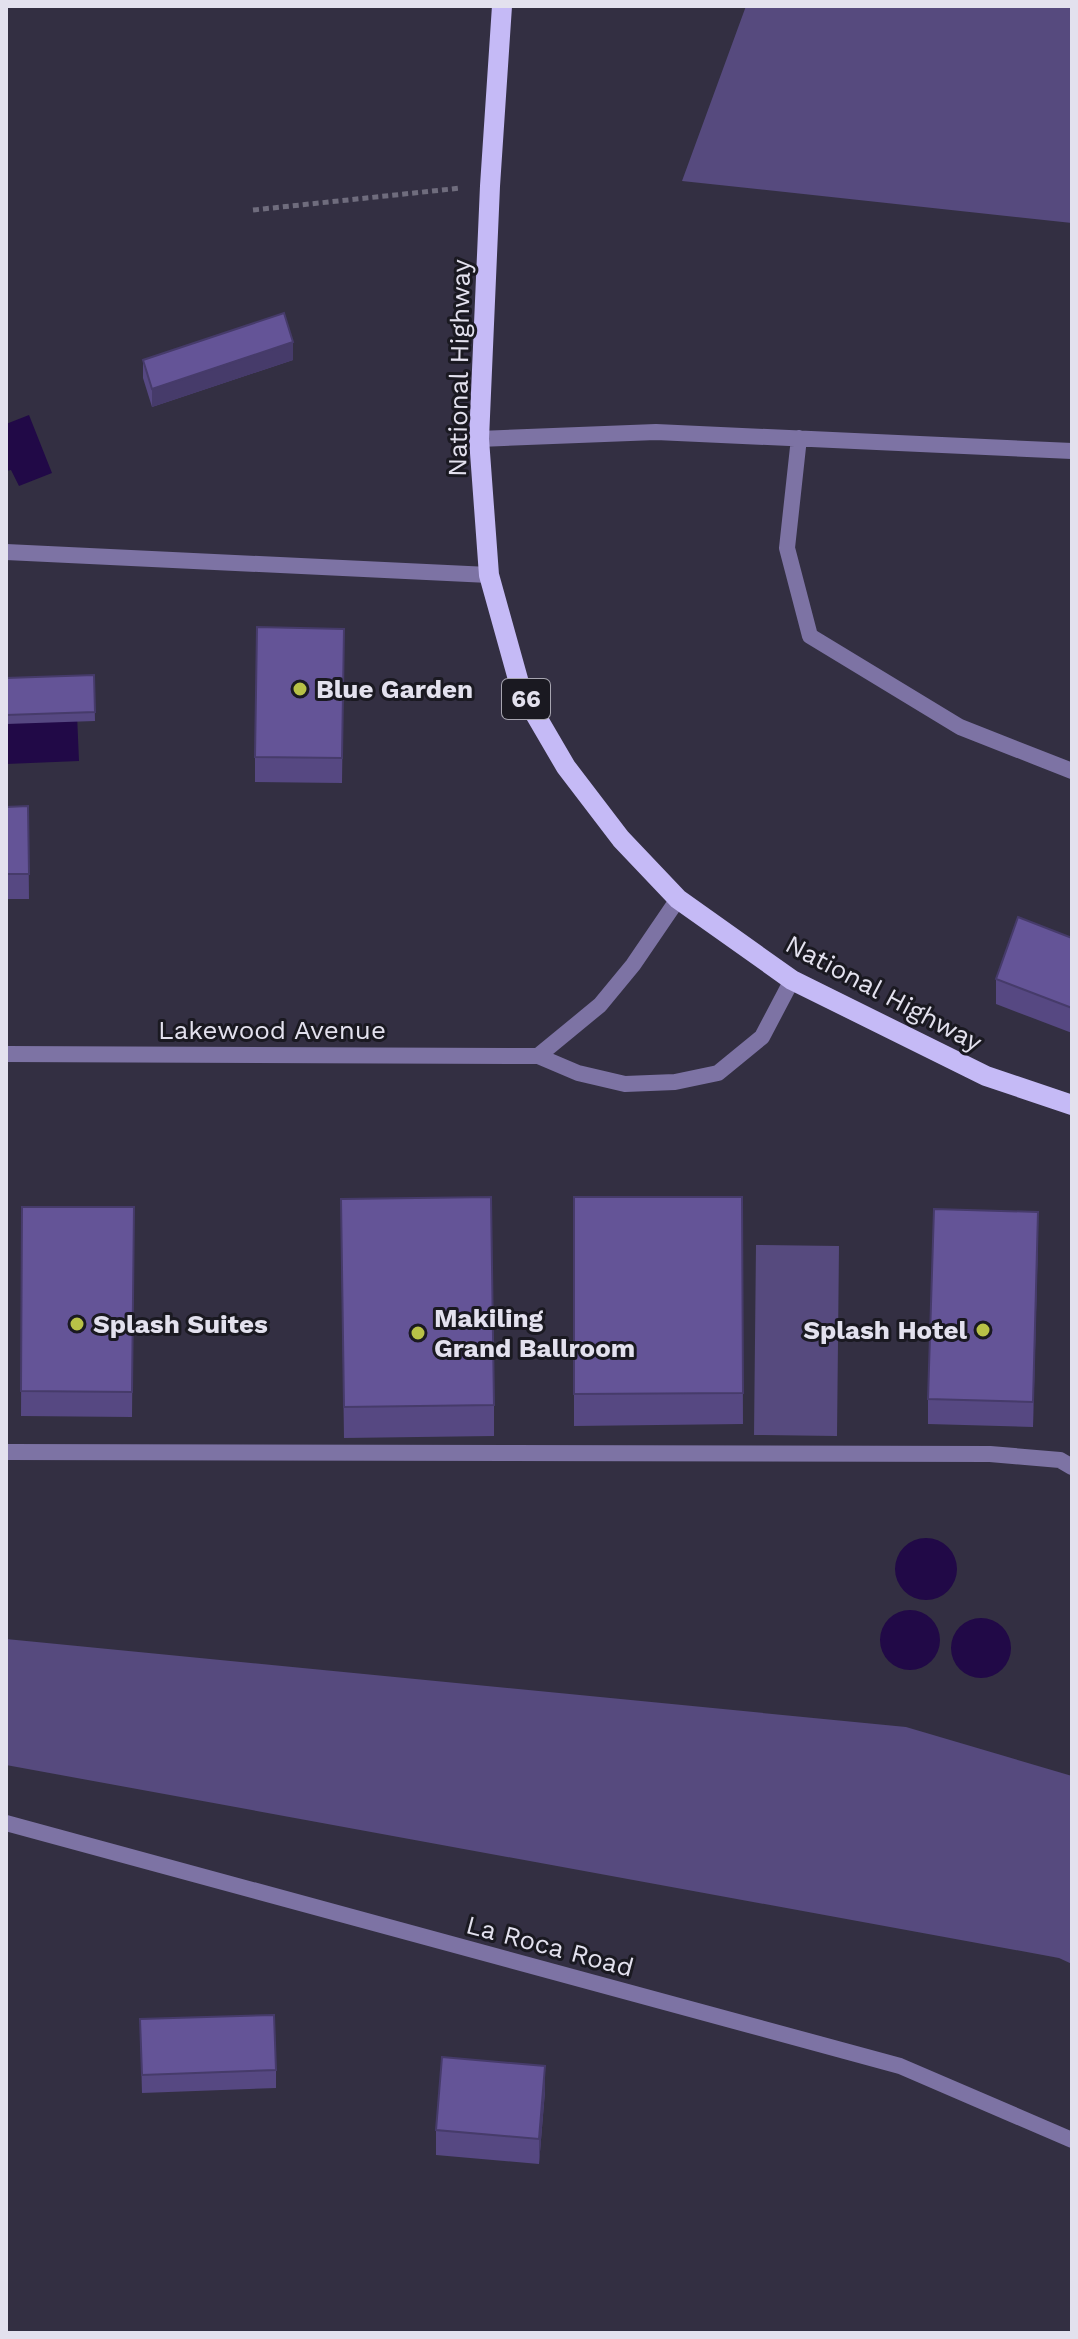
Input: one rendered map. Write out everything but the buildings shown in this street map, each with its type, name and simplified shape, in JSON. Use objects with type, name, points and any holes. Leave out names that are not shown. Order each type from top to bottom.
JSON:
[{"type":"main road","name":"National Highway","points":[[502,6],[490,186],[479,439],[489,575],[521,690],[575,779],[621,839],[678,899],[792,980],[986,1076],[1072,1105]]},
{"type":"street","points":[[479,439],[656,432],[1072,451]]},
{"type":"street","points":[[799,438],[787,548],[810,636],[960,727],[1072,771]]},
{"type":"street","points":[[6,552],[489,575]]},
{"type":"street","points":[[538,1056],[600,1005],[633,965],[678,899]]},
{"type":"street","name":"Lakewood Avenue","points":[[6,1054],[538,1056],[578,1073],[625,1084],[675,1082],[718,1073],[762,1037],[792,980]]},
{"type":"street","points":[[6,1452],[990,1454],[1060,1460],[1072,1467]]},
{"type":"street","name":"La Roca Road","points":[[6,1823],[900,2066],[1072,2140]]},
{"type":"path","points":[[253,210],[490,186]]},
{"type":"shaded area","points":[[746,6],[1072,6],[1072,223],[682,181]]},
{"type":"shaded area","points":[[29,415],[52,473],[19,486],[11,470],[6,471],[6,424]]},
{"type":"shaded area","points":[[77,714],[79,761],[6,764],[6,717]]},
{"type":"shaded area","points":[[756,1245],[839,1246],[837,1436],[754,1435]]},
{"type":"shaded area","points":[[926,1538],[948,1547],[957,1569],[948,1591],[926,1600],[904,1591],[895,1569],[904,1547]]},
{"type":"shaded area","points":[[910,1610],[921,1612],[931,1619],[938,1629],[938,1651],[931,1661],[921,1668],[910,1670],[899,1668],[889,1661],[882,1651],[880,1640],[882,1629],[889,1619],[899,1612]]},
{"type":"shaded area","points":[[981,1618],[1002,1627],[1011,1648],[1002,1669],[981,1678],[960,1669],[951,1648],[960,1627]]},
{"type":"shaded area","points":[[6,1639],[906,1727],[1072,1776],[1072,1964],[1059,1958],[6,1765]]},
{"type":"place","name":"Blue Garden","points":[[300,689]]},
{"type":"place","name":"Splash Suites","points":[[77,1324]]},
{"type":"place","name":"Splash Hotel","points":[[983,1330]]},
{"type":"place","name":"Makiling Grand Ballroom","points":[[418,1333]]}]
